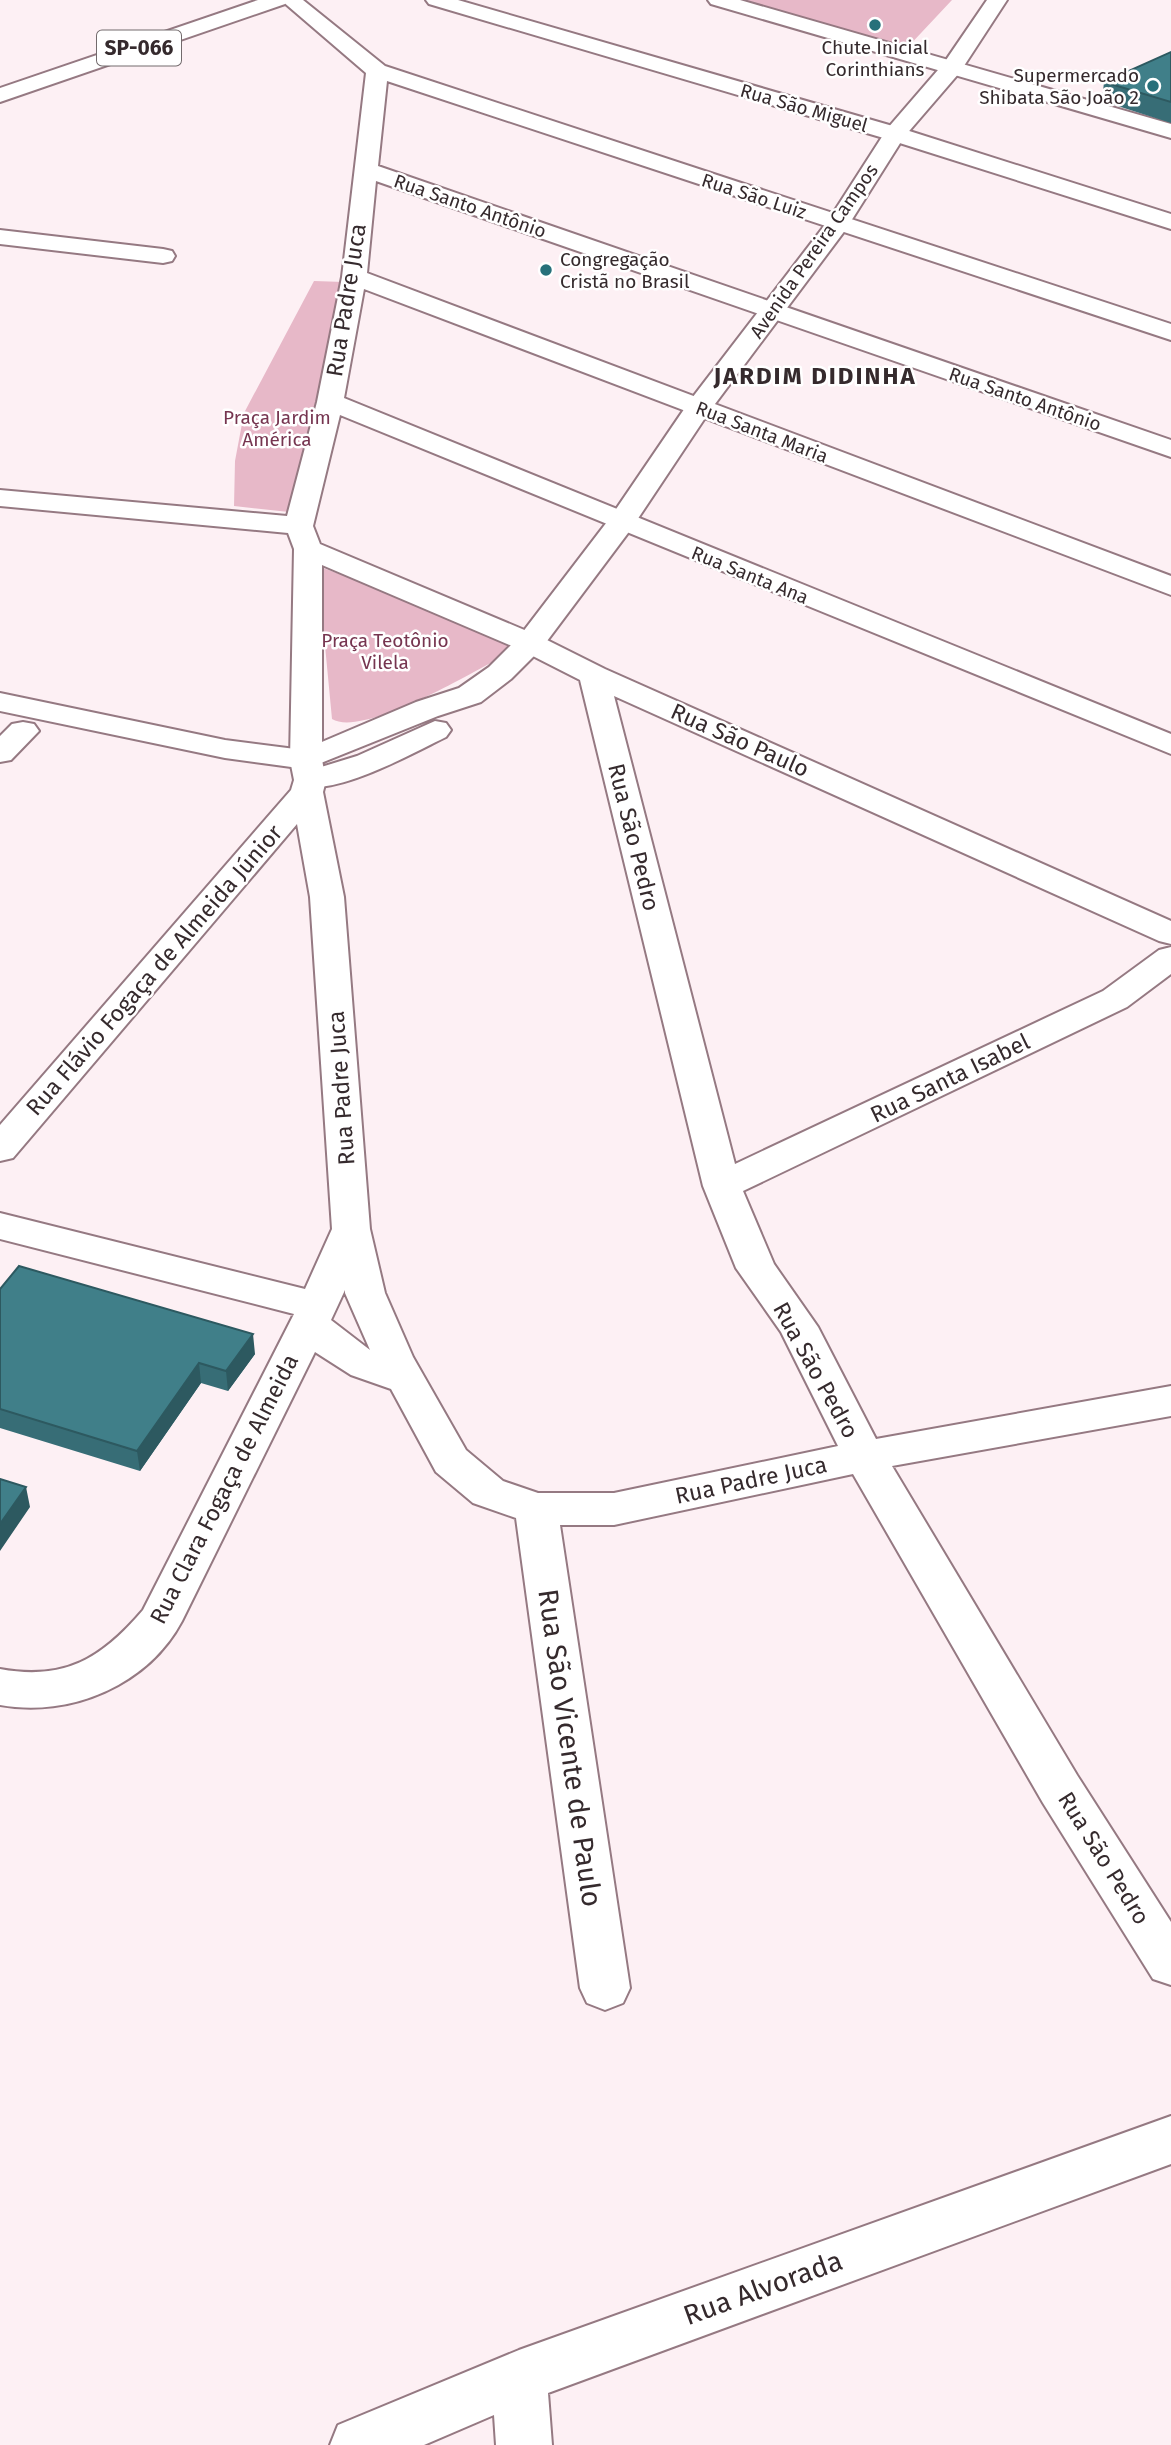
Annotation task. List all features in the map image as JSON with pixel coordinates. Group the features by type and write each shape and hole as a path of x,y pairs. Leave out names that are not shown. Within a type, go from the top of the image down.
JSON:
{"street":[{"name":"SP-066","path":"0,95 278,0"},
{"path":"290,0 377,71"},
{"name":"Rua São Miguel","path":"436,0 895,135 1171,222"},
{"path":"718,0 1171,131"},
{"name":"Avenida Pereira Campos","path":"308,778 369,763 412,744 451,720 470,695 500,673 530,642 621,523 698,408 838,223 895,135 952,67 997,0"},
{"name":"Rua Padre Juca","path":"377,71 354,277 304,537 308,778 327,897 351,1229 365,1293 393,1357 451,1461 488,1492 536,1509 614,1509 864,1456 1171,1401"},
{"name":"Rua São Luiz","path":"377,71 1171,332"},
{"name":"Rua Santo Antônio","path":"364,169 1171,449"},
{"path":"0,237 163,256"},
{"name":"Rua Santa Maria","path":"354,277 1171,586"},
{"name":"Rua Santa Ana","path":"330,402 621,523 1171,745"},
{"name":"Rua São Paulo","path":"0,498 304,537 530,642 594,675 1171,934"},
{"name":"Rua São Pedro","path":"594,675 722,1186 756,1268 798,1326 864,1456 1060,1789 1171,1964"},
{"path":"0,702 225,749 308,778"},
{"path":"0,753 12,728 176,763 273,779 308,778"},
{"name":"Rua Flávio Fogaça de Almeida Júnior","path":"0,1149 308,778"},
{"name":"Rua Santa Isabel","path":"722,1186 1115,999 1171,957"},
{"path":"0,1226 313,1314 333,1349 364,1366 408,1380"},
{"name":"Rua Clara Fogaça de Almeida","path":"0,1687 59,1690 101,1675 139,1648 160,1621 313,1314 351,1229"},
{"name":"Rua São Vicente de Paulo","path":"536,1509 605,1988"},
{"name":"Rua Alvorada","path":"358,2445 519,2377 1171,2140"},
{"path":"519,2377 524,2445"}],"green space":[{"name":"Chute Inicial Corinthians","path":"735,0 952,0 906,49"},
{"name":"Praça Jardim América","path":"314,281 344,282 323,396 289,512 234,506 235,461 244,413"},
{"name":"Praça Teotônio Vilela","path":"323,568 501,633 510,647 505,655 469,675 392,712 347,722 332,719 318,572"}],"building":[{"path":"1171,52 1171,102 1104,82"},
{"path":"19,1266 253,1334 226,1371 199,1363 137,1451 0,1409 0,1289"},
{"path":"0,1479 26,1487 0,1524"}],"place":[{"name":"Chute Inicial Corinthians","path":"875,25"},
{"name":"Supermercado Shibata São João 2","path":"1153,86"},
{"name":"Congregação Cristã no Brasil","path":"546,270"}],"district":[{"name":"JARDIM DIDINHA","path":"815,376"}]}
